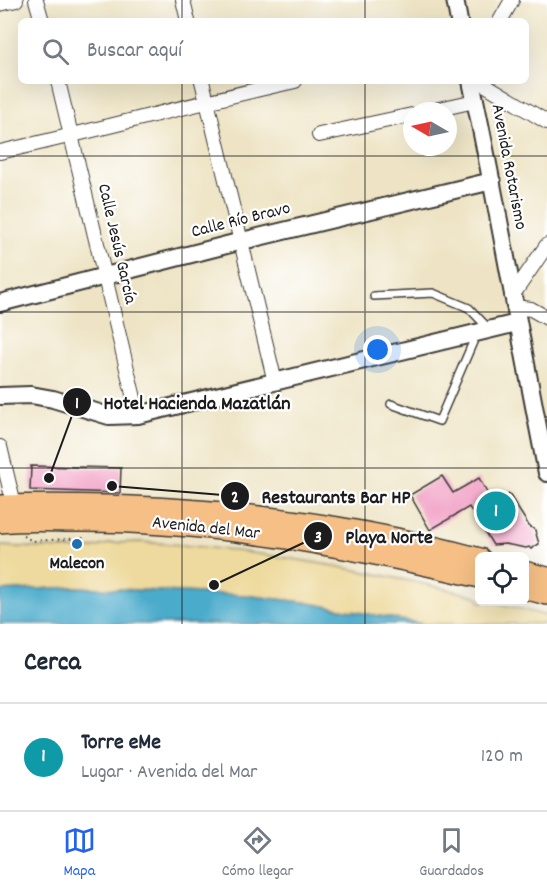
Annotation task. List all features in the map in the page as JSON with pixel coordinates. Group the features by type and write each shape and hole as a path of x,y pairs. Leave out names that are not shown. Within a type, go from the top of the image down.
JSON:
{"main road":[{"name":"Avenida del Mar","path":"6,513 210,511 325,526 475,558"},
{"name":"Avenida del Mar","path":"6,513 237,531 317,541 475,576"},
{"path":"529,573 547,578"},
{"path":"529,589 547,594"}],"street":[{"path":"0,4 16,0"},
{"path":"36,0 41,18"},
{"path":"183,0 187,18"},
{"path":"455,0 458,18"},
{"path":"502,18 512,0"},
{"name":"Calle Jesús García","path":"59,84 138,416"},
{"path":"203,84 275,382"},
{"path":"0,152 72,136 207,100 281,84"},
{"name":"Avenida Rotarismo","path":"472,84 547,473"},
{"path":"484,84 547,122"},
{"path":"457,105 475,101"},
{"path":"319,135 403,117"},
{"name":"Calle Río Bravo","path":"0,303 242,241 492,181"},
{"path":"0,396 31,395 53,399 109,416 138,416 483,331 514,309 547,245"},
{"path":"514,309 531,309 547,318"},
{"path":"0,447 6,513"}],"lane":[{"path":"374,296 433,293 469,308 483,331 439,421 391,404"}],"sand":[{"path":"140,542 182,545 307,561 472,595 475,596 475,606 509,606 547,616 547,624 423,624 303,602 243,595 75,587 0,591 0,546 87,550 111,543"}],"water":[{"path":"75,587 243,595 303,602 423,624 0,624 0,591"}],"building":[{"path":"31,466 121,468 120,493 30,490"},
{"path":"442,476 453,493 479,478 493,504 509,494 529,526 535,530 539,544 531,549 505,544 493,545 469,507 430,530 410,495"}],"place":[{"name":"Hotel Hacienda Mazatlán","path":"49,478"},
{"name":"Restaurants Bar HP","path":"112,486"},
{"name":"Torre eMe","path":"496,511"},
{"name":"Malecon","path":"77,544"},
{"name":"Playa Norte","path":"214,585"}]}
